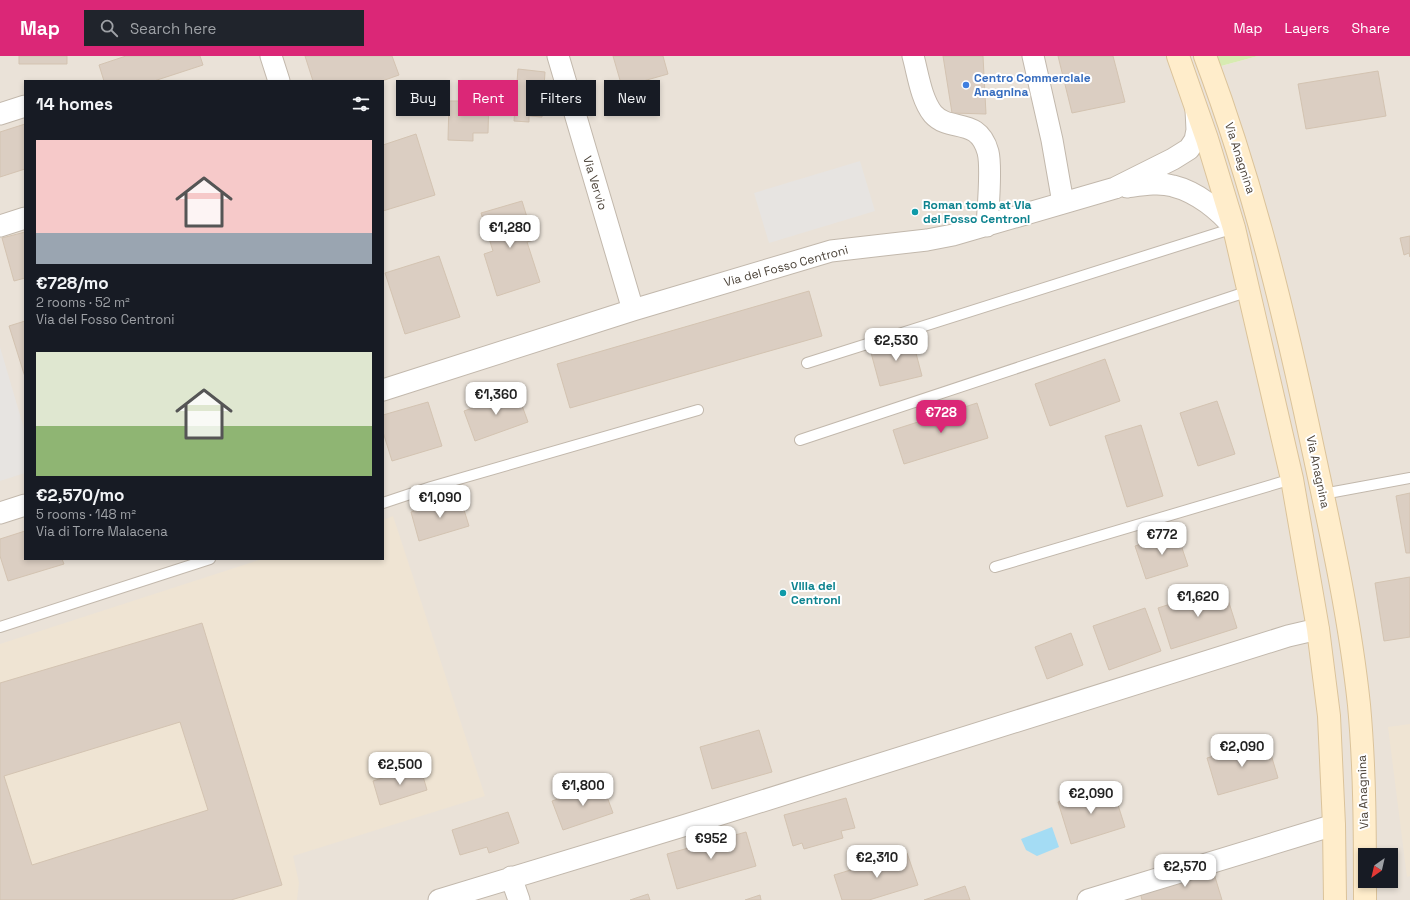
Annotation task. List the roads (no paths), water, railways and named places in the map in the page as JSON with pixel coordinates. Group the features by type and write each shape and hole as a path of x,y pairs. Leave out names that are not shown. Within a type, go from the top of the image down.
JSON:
{"main road":[{"path":"1178,56 1195,104 1234,228 1292,479 1318,629 1329,716 1334,825 1335,900"},
{"name":"Via Anagnina","path":"1205,56 1252,197 1289,337 1323,494 1351,644 1357,690 1363,780 1365,900"}],"street":[{"path":"270,56 279,80"},
{"name":"Via Vervio","path":"558,56 633,310"},
{"path":"913,56 926,101 932,113 946,122 971,129 982,139 986,148 989,160 987,226"},
{"path":"1033,56 1052,140 1063,203"},
{"name":"Via del Fosso Centroni","path":"384,390 633,310 831,251 927,240 987,226 1114,188 1173,160 1189,149 1196,137 1197,122 1195,104"},
{"path":"0,114 24,106"},
{"path":"1114,188 1148,184 1173,186 1195,195 1206,202 1221,214 1234,228"},
{"path":"0,226 24,218"},
{"path":"0,513 24,505"},
{"path":"439,900 686,825 1265,643 1318,629"},
{"path":"1088,900 1334,825"},
{"path":"511,877 519,900"}],"lane":[{"path":"807,363 1234,228"},
{"path":"800,440 1249,291"},
{"path":"384,503 431,487 698,410"},
{"path":"1323,494 1410,478"},
{"path":"995,567 1292,479"},
{"path":"0,627 207,560"}],"water":[{"path":"1052,827 1059,847 1037,856 1026,850 1021,839"}],"place":[{"name":"Centro Commerciale Anagnina","path":"966,85"},
{"name":"Roman tomb at Via del Fosso Centroni","path":"915,212"},
{"name":"Villa dei Centroni","path":"783,593"}]}
